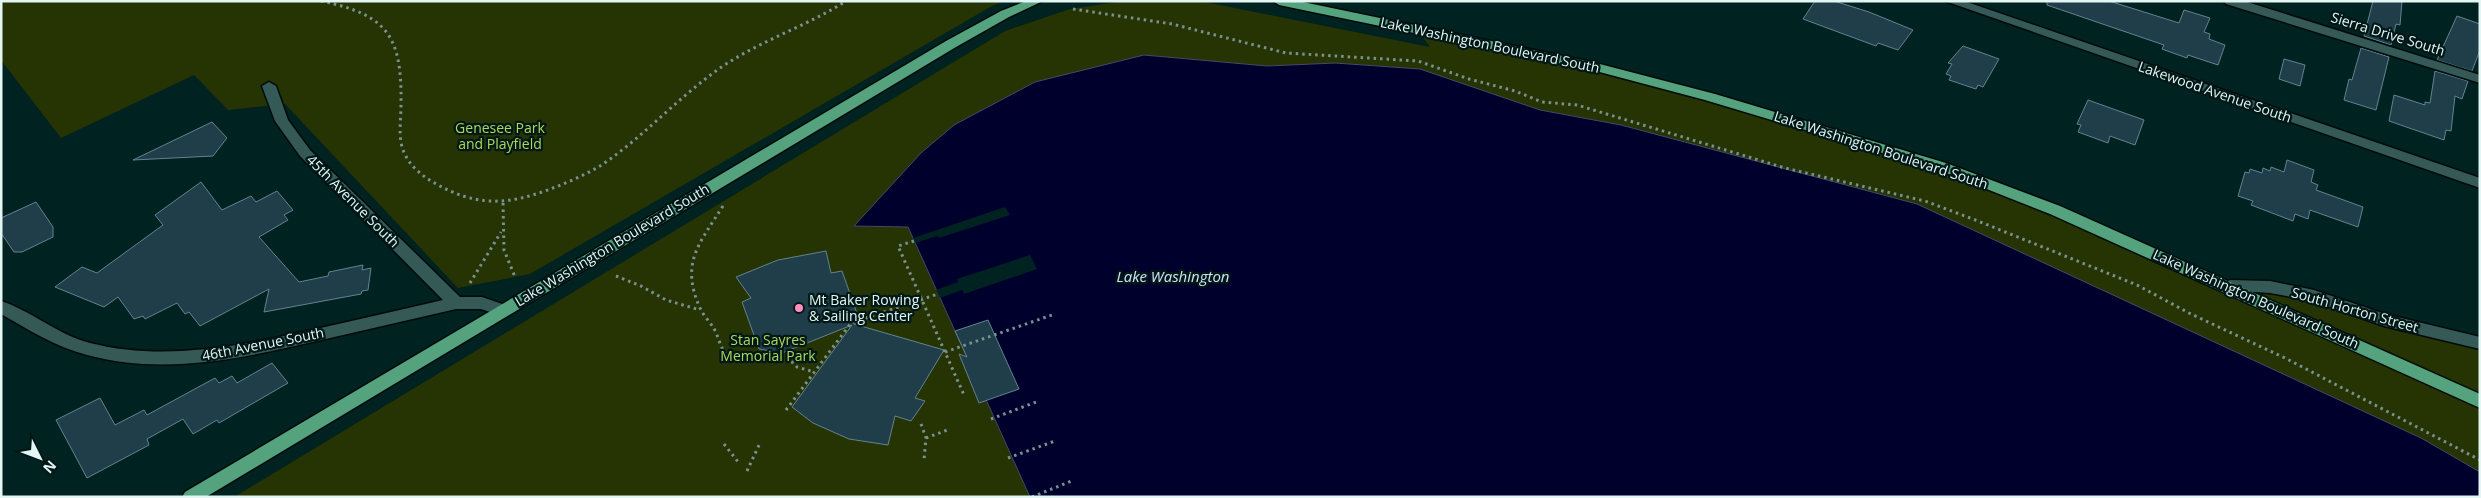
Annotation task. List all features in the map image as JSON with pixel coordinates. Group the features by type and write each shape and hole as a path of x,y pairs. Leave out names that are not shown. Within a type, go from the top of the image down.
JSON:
{"main road":[{"name":"Lake Washington Boulevard South","path":"191,497 971,32 1005,14 1037,1"},
{"name":"Lake Washington Boulevard South","path":"1279,1 1592,66 1840,134 1940,166 2055,210 2230,286 2480,400"}],"street":[{"name":"Lakewood Avenue South","path":"1950,1 2480,183"},
{"name":"Sierra Drive South","path":"2230,1 2480,79"},
{"name":"45th Avenue South","path":"270,86 282,121 305,153 456,303"},
{"name":"South Horton Street","path":"2230,286 2270,287 2314,296 2384,320 2480,342"},
{"name":"46th Avenue South","path":"1,307 37,327 86,349 135,358 181,360 246,351 456,303 482,303 502,310"}],"path":[{"path":"321,1 357,9 367,14 378,21 392,37 400,64 401,144 406,157 414,168 445,188 471,199 503,203 519,200 561,185 599,166 701,80 732,59 817,18 846,1"},
{"path":"1074,9 1165,22 1286,53 1418,61 1440,67 1469,79 1515,91 1542,102 1577,106 1778,166 1925,201 2138,285 2189,313 2287,359 2480,460"},
{"path":"503,203 501,232 507,265 514,277"},
{"path":"723,206 700,243 690,268 690,278 700,310 714,328 724,351 730,358 747,361 787,357 797,367 814,372"},
{"path":"470,283 501,232"},
{"path":"914,240 898,246 964,395"},
{"path":"616,276 635,283 666,300 700,310"},
{"path":"786,410 851,323 938,294"},
{"path":"945,352 1052,315"},
{"path":"991,419 1036,402"},
{"path":"921,424 926,438 924,460"},
{"path":"926,438 950,429"},
{"path":"1008,458 1055,441"},
{"path":"747,471 760,443"},
{"path":"724,444 739,463"},
{"path":"1032,497 1074,480"}],"green space":[{"name":"Genesee Park and Playfield","path":"1,1 1005,1 992,6 530,274 458,288 285,104 228,110 194,75 61,138 1,60"},
{"name":"Stan Sayres Memorial Park","path":"1124,1 1200,1 1430,47 1417,29 1710,97 1941,166 2229,286 2270,287 2480,343 2480,472 2421,438 1917,204 1621,125 1540,110 1335,63 1035,82 954,125 921,153 854,226 908,227 1030,497 234,497 1005,31 1070,9"}],"water":[{"name":"Lake Washington","path":"1144,55 1267,66 1335,63 1420,69 1540,110 1621,125 1917,204 2421,438 2480,472 2480,497 1030,497 908,227 854,226 921,153 954,125 1035,82"}],"pier":[{"path":"1005,207 1010,215 939,238 937,236 915,243 913,238"},
{"path":"1030,255 1037,269 964,294 962,290 940,298 936,290 958,282 957,279"}],"building":[{"path":"1815,1 1834,1 1869,12 1913,30 1898,50 1878,43 1876,46 1803,19"},
{"path":"2047,1 2109,1 2179,23 2184,10 2210,18 2204,32 2210,34 2209,39 2225,45 2218,65 2188,55 2187,58 2162,49 2164,45 2047,5"},
{"path":"2373,1 2402,1 2400,25 2396,24 2391,45 2364,36"},
{"path":"2457,16 2480,24 2480,50 2472,71 2437,60"},
{"path":"1963,46 1999,59 1983,87 1978,85 1976,89 1949,80 1951,76 1946,74 1952,64 1948,63"},
{"path":"2361,48 2389,57 2376,110 2344,100 2349,79 2352,80"},
{"path":"2284,59 2305,65 2300,86 2279,79"},
{"path":"2435,71 2468,81 2462,99 2455,96 2451,131 2446,130 2444,140 2389,121 2394,95 2425,105 2425,102 2430,103"},
{"path":"2088,100 2144,120 2135,145 2110,136 2108,143 2078,132 2081,125 2077,124"},
{"path":"212,122 227,138 213,156 133,160"},
{"path":"2287,160 2314,170 2311,182 2318,185 2316,190 2363,207 2358,227 2310,210 2308,219 2295,214 2293,221 2251,205 2253,201 2238,196 2245,172 2249,173 2250,169 2262,173 2263,168 2270,171 2271,167 2284,172"},
{"path":"201,182 222,210 251,196 256,202 277,191 293,210 284,215 288,220 259,237 299,282 328,276 329,272 363,265 362,270 371,268 368,290 362,291 361,294 264,312 269,289 200,326 189,312 185,314 177,303 145,319 143,316 134,319 118,297 104,307 55,287 82,267 97,273 163,225 155,215"},
{"path":"36,202 53,227 53,237 22,252 14,252 1,233 1,218"},
{"path":"826,251 831,273 842,271 860,322 854,324 944,350 915,398 925,401 911,421 895,416 888,445 849,439 813,423 792,407 852,325 782,353 759,349 742,302 751,298 736,277 778,260"},
{"path":"988,320 1019,389 979,403 959,354 967,357 955,331"},
{"path":"272,363 288,383 219,423 217,420 193,434 183,419 147,439 149,445 87,478 56,420 100,398 115,425 144,410 147,415 215,378 219,383 232,376 237,383"}],"place":[{"name":"Mt Baker Rowing & Sailing Center","path":"799,308"}]}
